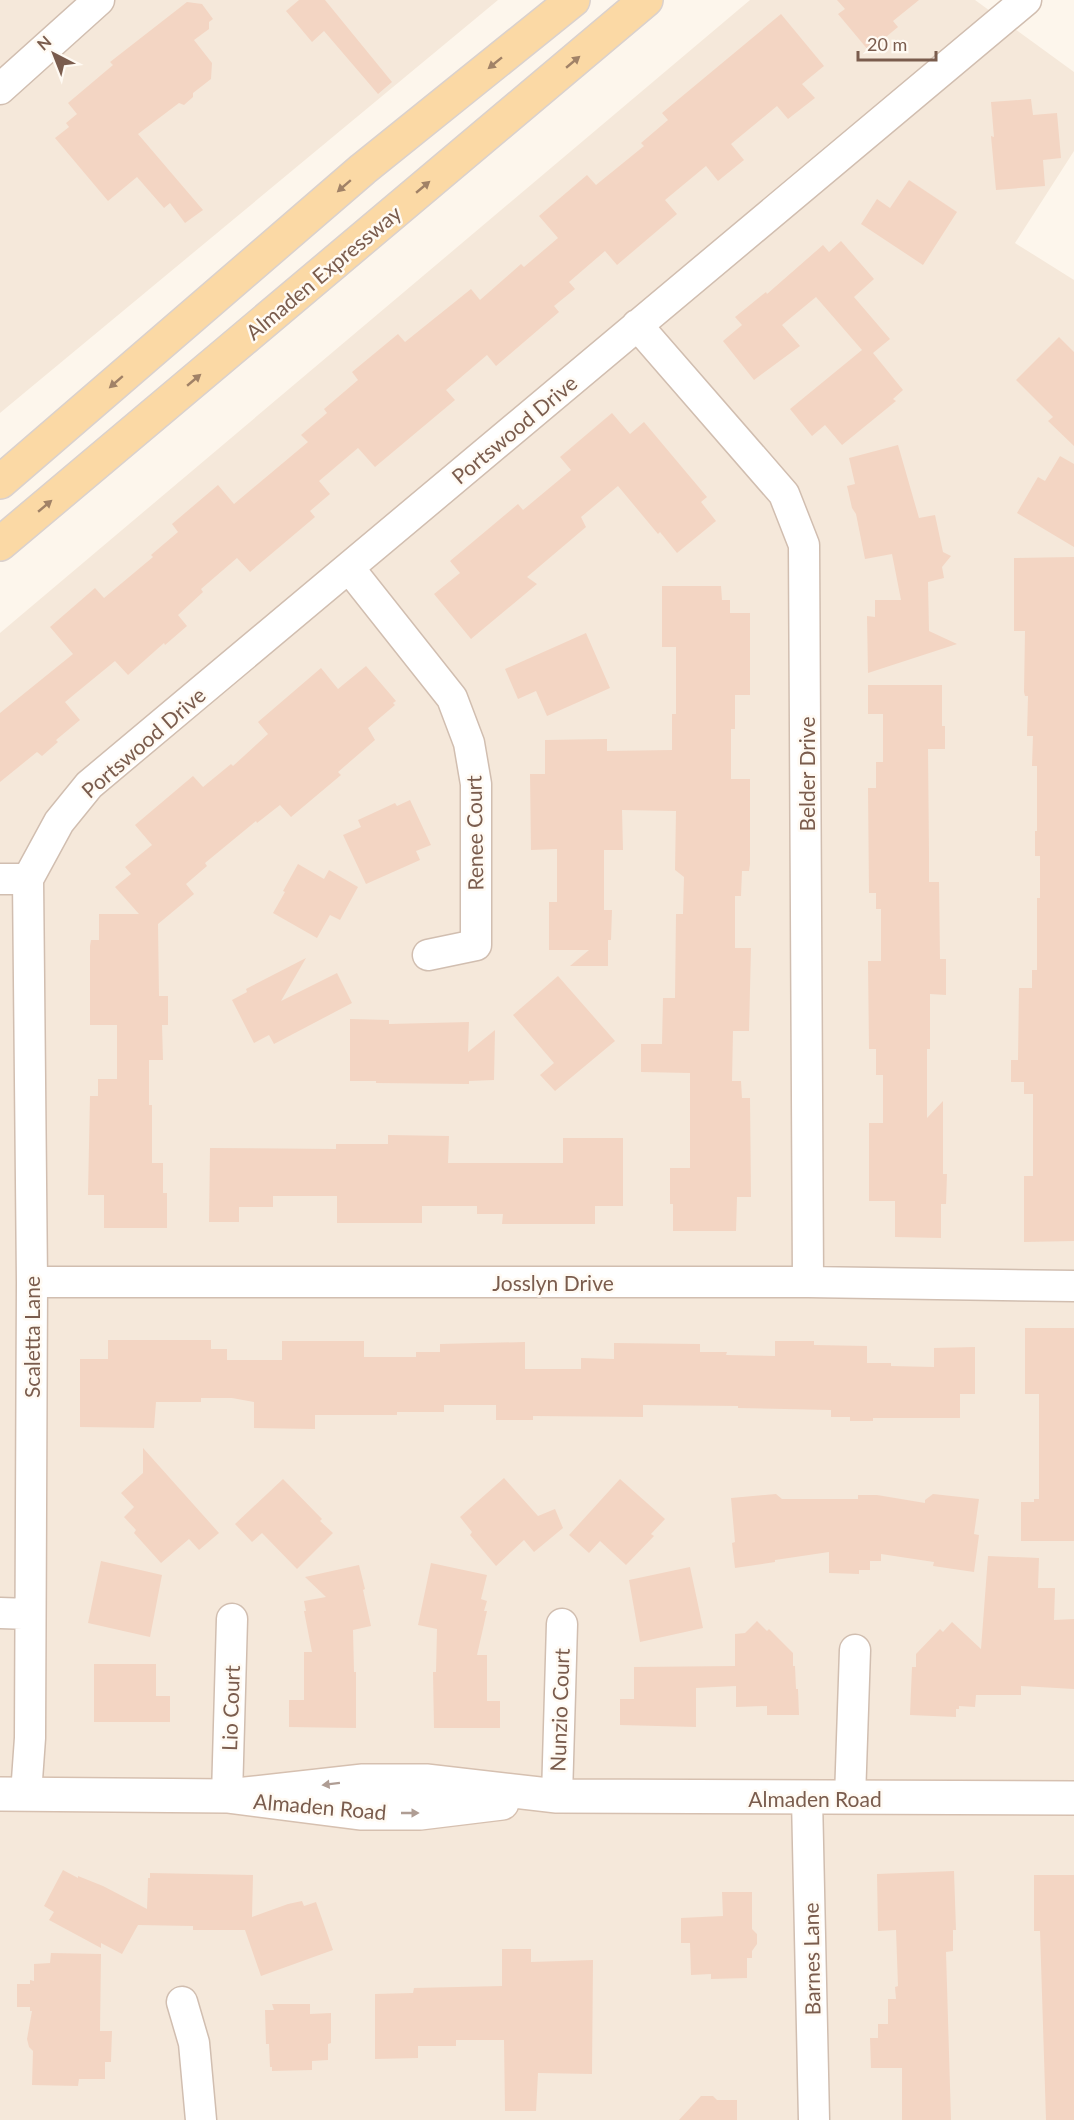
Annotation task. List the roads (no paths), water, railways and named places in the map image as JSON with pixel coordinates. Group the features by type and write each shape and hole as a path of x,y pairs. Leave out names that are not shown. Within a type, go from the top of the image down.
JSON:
{"main road":[{"path":"0,482 363,169 573,0"},
{"name":"Almaden Expressway","path":"0,544 646,0"}],"street":[{"path":"0,89 99,0"},
{"name":"Portswood Drive","path":"14,879 89,785 1026,0"},
{"name":"Belder Drive","path":"637,325 784,494 804,545 808,1282"},
{"name":"Renee Court","path":"349,568 452,698 469,743 476,784 476,945 428,955"},
{"name":"Scaletta Lane","path":"13,1794 30,1738 32,1282 14,879"},
{"name":"Josslyn Drive","path":"32,1282 808,1282 1074,1286"},
{"path":"0,1613 30,1614"},
{"name":"Lio Court","path":"227,1796 232,1619"},
{"name":"Nunzio Court","path":"557,1796 562,1624"},
{"path":"850,1798 855,1650"},
{"name":"Almaden Road","path":"13,1794 227,1796 363,1781 426,1781 557,1796 1074,1798"},
{"name":"Barnes Lane","path":"807,1798 814,2120"},
{"path":"182,2002 194,2043 201,2120"}]}
